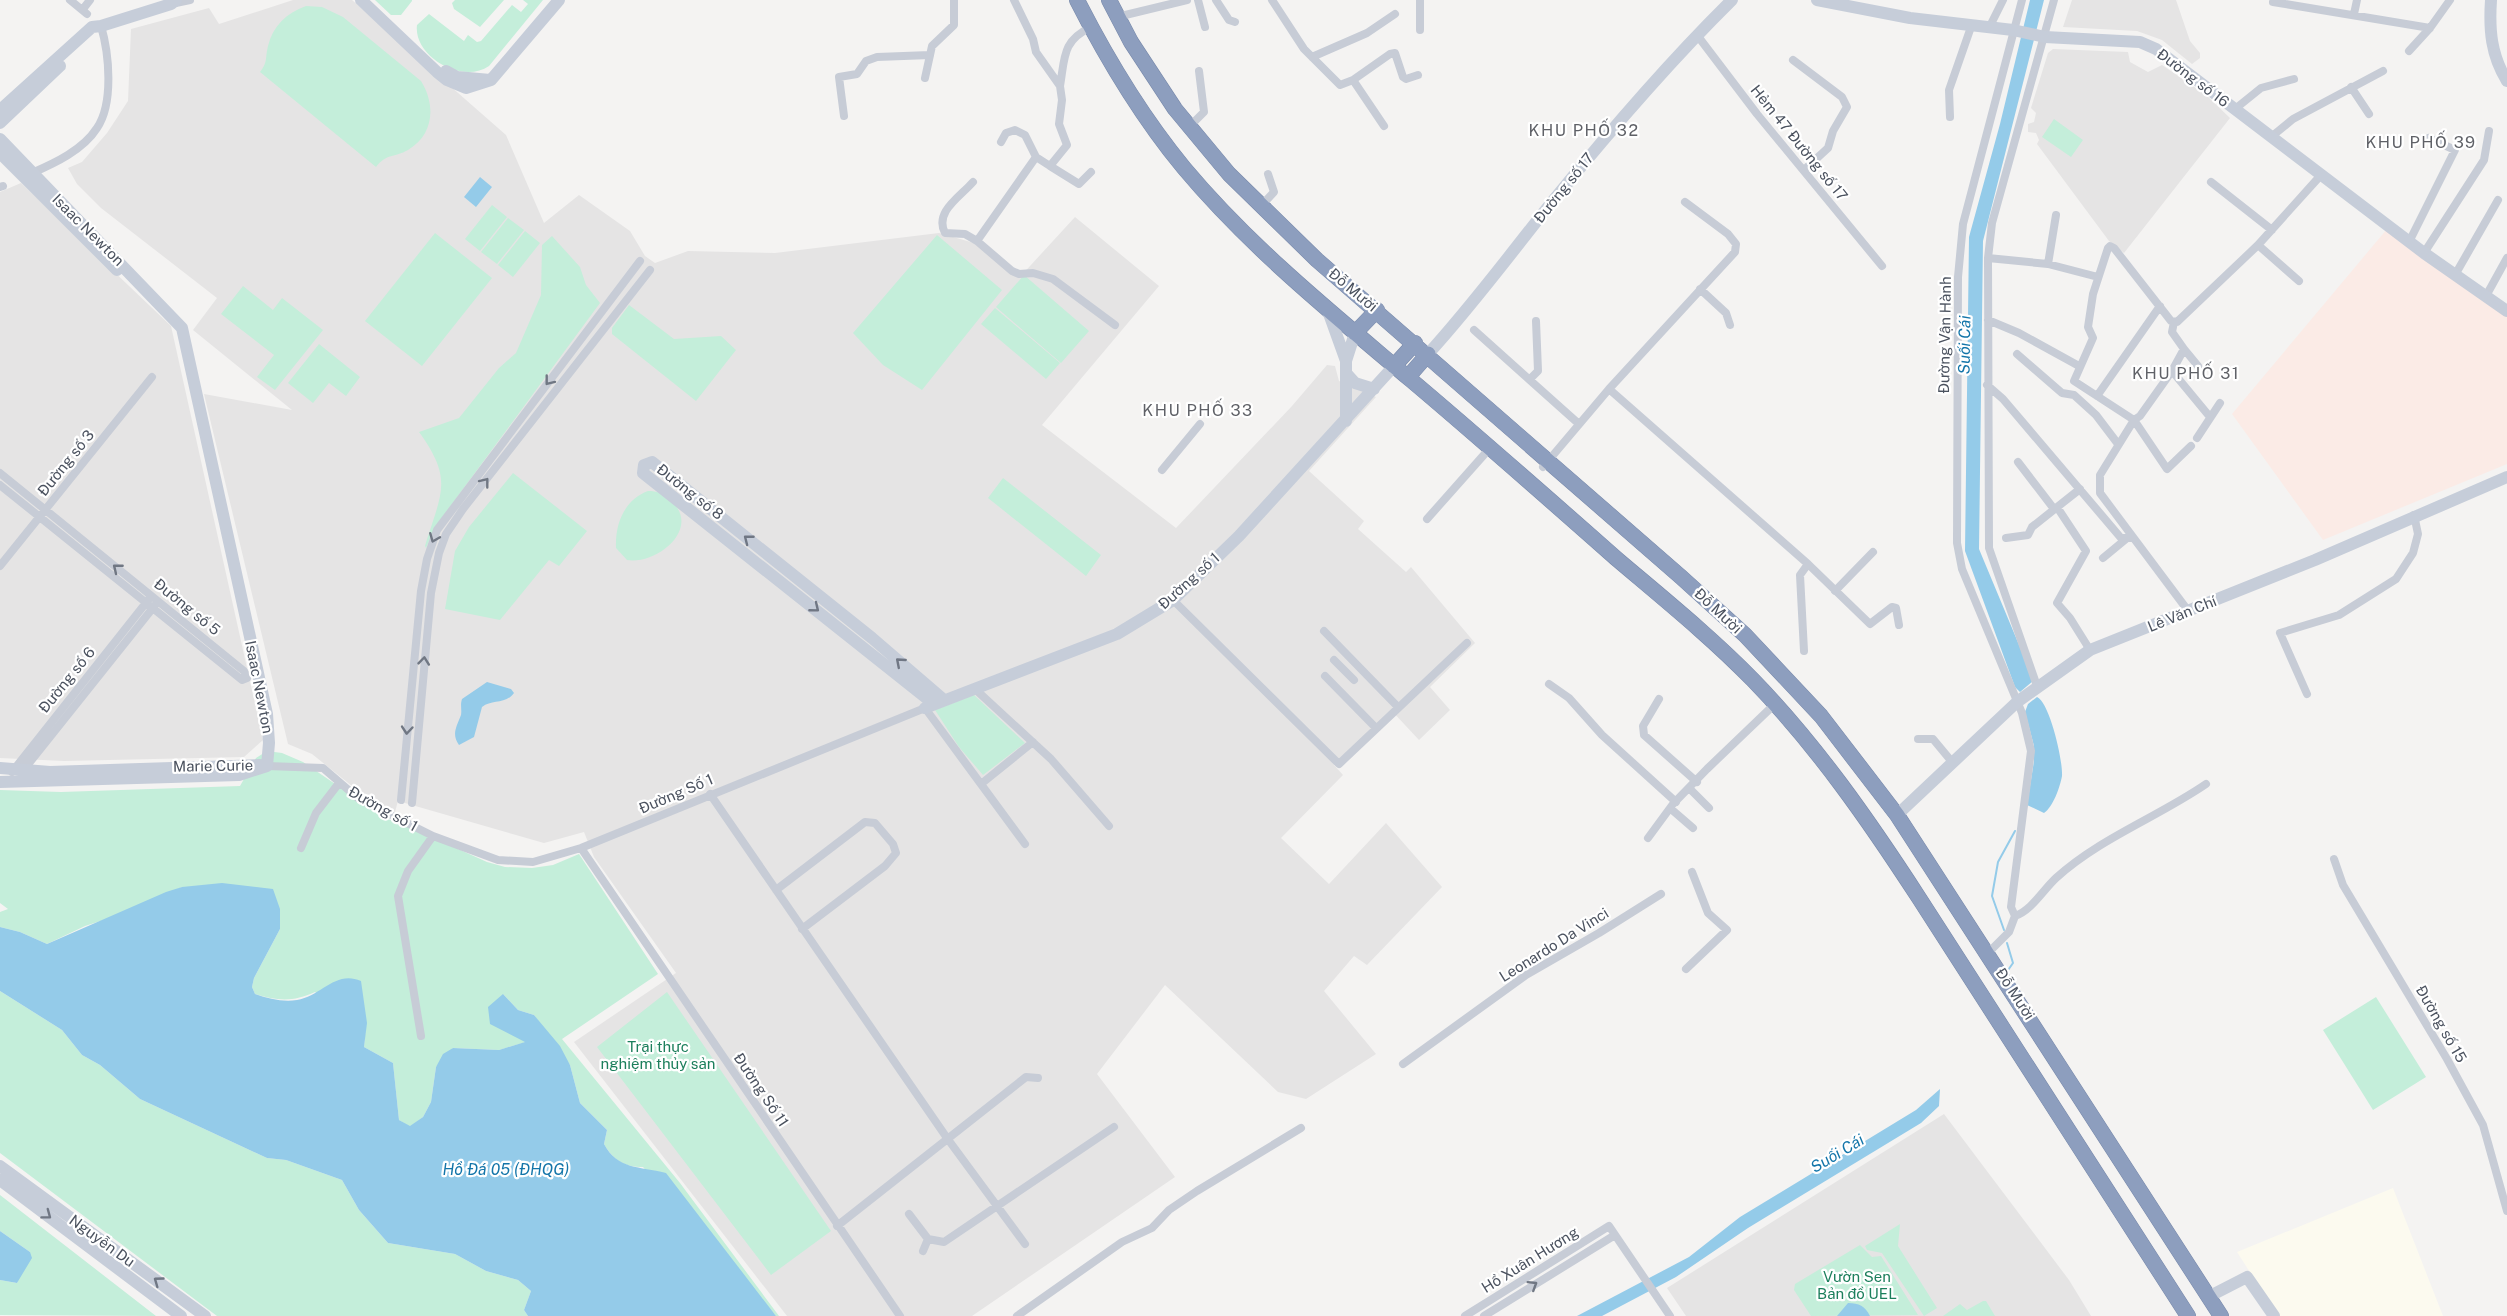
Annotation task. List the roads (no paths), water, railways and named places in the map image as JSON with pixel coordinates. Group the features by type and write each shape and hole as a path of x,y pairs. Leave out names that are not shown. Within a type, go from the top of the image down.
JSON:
{"highway":[{"name":"Đỗ Mười","path":"1077,0 1090,27 1134,99 1185,169 1253,242 1328,311 1418,366 1545,464 1744,635 1821,716 1897,815 2213,1316"},
{"name":"Đỗ Mười","path":"1088,0 1140,92 1197,169 1248,225 1358,330"},
{"name":"Đỗ Mười","path":"1101,0 1213,158 1317,260 1374,312 1402,358 1418,366 1673,596 1777,702 1853,786 1882,827 2197,1316"},
{"name":"Đỗ Mười","path":"1109,0 1114,18 1163,105 1212,167 1300,252 1374,312"},
{"path":"1358,330 1374,312"},
{"name":"Đỗ Mười","path":"1418,366 1490,448 1695,627 1777,702 1876,833 2188,1316"},
{"name":"Đỗ Mười","path":"1545,464 1749,650 1834,744 1985,956 2221,1316"}],"street":[{"path":"70,0 85,12 90,0"},
{"path":"0,110 87,30 173,2 190,0"},
{"path":"361,0 447,80 466,88 491,80 559,0"},
{"path":"371,0 449,74 491,80"},
{"path":"925,78 935,41 954,25 954,0"},
{"path":"1014,0 1033,39 1036,52 1060,86"},
{"path":"1114,18 1187,0"},
{"path":"1198,0 1205,27"},
{"path":"1216,0 1229,20 1235,22"},
{"path":"1272,0 1286,25 1312,57 1340,85 1353,80 1390,54 1395,53 1403,77 1406,79 1418,75"},
{"path":"1420,0 1420,30"},
{"name":"Đường số 17","path":"1418,366 1461,318 1596,148 1697,35 1732,0"},
{"name":"Đường số 16","path":"1817,0 1842,7 1971,27 2017,31 2042,36 2140,42 2156,49 2424,254 2507,312"},
{"path":"1989,28 2003,0"},
{"name":"Đường Vận Hành","path":"2015,916 2012,907 2031,751 2028,732 2017,702 1962,569 1957,543 1958,277 1963,225 2017,31 2022,0"},
{"path":"2037,687 1989,548 1988,258 1992,223 2042,36 2054,0"},
{"path":"2354,14 2357,0"},
{"path":"2409,51 2430,28 2450,0"},
{"path":"2491,0 2491,40 2498,66 2507,81"},
{"path":"2273,2 2430,28"},
{"path":"1312,57 1367,33 1395,14"},
{"path":"0,123 101,26"},
{"path":"27,175 53,164 81,146 98,127 107,91 108,69 101,26"},
{"path":"1050,166 1067,145 1059,124 1062,100 1060,86 1067,46 1076,34 1090,27"},
{"path":"1950,117 1949,90 1971,27"},
{"name":"Hẻm 47 Đường số 17","path":"1697,35 1882,266"},
{"path":"844,116 839,77 857,74 866,61 877,57 930,55"},
{"path":"1793,60 1842,97 1847,107 1833,131 1828,148 1803,170"},
{"path":"1189,127 1204,112 1199,71"},
{"path":"2271,137 2293,119 2383,71"},
{"path":"1353,80 1384,126"},
{"path":"2235,109 2261,88 2294,80"},
{"path":"2351,87 2368,114"},
{"path":"1001,142 1006,133 1015,130 1025,135 1036,157 1078,184 1091,172"},
{"path":"2424,254 2484,160 2489,131"},
{"path":"2409,242 2455,150 2429,138"},
{"name":"Isaac Newton","path":"0,140 27,175 176,331 259,715 267,766"},
{"name":"Isaac Newton","path":"0,153 27,175"},
{"path":"976,241 1036,157"},
{"path":"1261,206 1274,192 1268,174"},
{"path":"2198,366 2172,333 2174,322 2187,314 2258,245 2321,175"},
{"path":"973,182 942,216 940,224 945,233 965,234 1011,271 1019,274 1033,273 1053,279 1115,325"},
{"path":"2211,182 2272,230"},
{"path":"2455,275 2498,200"},
{"path":"1545,464 1735,252 1736,244 1720,227 1685,202"},
{"path":"2048,264 2056,215"},
{"path":"2258,245 2299,281"},
{"path":"2174,322 2112,246 2098,277 2088,327 2093,338 2074,381 2134,420 2167,469 2191,446"},
{"path":"1988,258 2048,264 2098,277"},
{"path":"2486,296 2507,258"},
{"path":"401,800 421,591 433,540 454,503 640,261"},
{"path":"412,804 431,593 439,554 446,534 463,509 650,270"},
{"path":"1700,290 1726,313 1730,325"},
{"path":"2097,396 2160,306"},
{"path":"1328,311 1346,367 1355,383 1374,389"},
{"path":"1988,320 2044,345 2079,366"},
{"path":"1530,379 1538,371 1536,321"},
{"path":"1346,421 1346,367 1358,330"},
{"path":"1474,330 1580,424"},
{"path":"585,335 590,334 595,342"},
{"path":"2184,349 2172,371 2118,444 2100,475 2098,484 2100,494 2129,539 2189,612"},
{"path":"2017,354 2062,393 2074,395 2089,408 2118,444"},
{"name":"Đường số 1","path":"934,704 1124,631 1173,600 1239,536 1402,358"},
{"path":"2172,371 2210,417"},
{"name":"Đường số 3","path":"0,566 152,377"},
{"path":"1987,385 2003,399 2121,538 2129,539"},
{"path":"1609,390 1808,564 1870,624 1885,610 1896,608 1899,626"},
{"path":"2197,438 2220,404"},
{"path":"1162,470 1200,424"},
{"path":"1427,519 1490,448"},
{"name":"Đường số 8","path":"796,584 643,473 644,465 652,462 869,643 934,704"},
{"path":"2018,462 2086,551 2057,603 2090,650"},
{"name":"Đường số 5","path":"0,473 43,513 152,602 242,680 247,678 244,671 152,602"},
{"name":"Lê Văn Chí","path":"1897,815 2017,702 2090,650 2189,612 2507,477"},
{"name":"Đường số 5","path":"0,485 43,513"},
{"path":"2006,538 2028,534 2032,527 2080,489"},
{"path":"2307,694 2280,633 2339,615 2396,579 2413,554 2418,534 2414,515"},
{"path":"2103,558 2129,539"},
{"path":"1835,591 1873,552"},
{"path":"1804,651 1800,575 1808,564"},
{"path":"1173,600 1339,764 1467,643"},
{"name":"Đường số 6","path":"7,782 152,602"},
{"path":"1324,631 1398,707"},
{"path":"1334,660 1354,680"},
{"path":"1325,676 1376,728"},
{"path":"1549,684 1569,698 1693,828"},
{"path":"975,689 1033,742 1091,803 1109,826"},
{"path":"1659,699 1643,726 1644,735 1697,782"},
{"path":"1648,838 1690,789 1777,702"},
{"path":"934,704 981,784 1025,844"},
{"name":"Đường Số 1","path":"433,836 498,860 533,862 581,848 934,704"},
{"path":"1918,739 1933,739 1953,762"},
{"path":"981,784 1033,742"},
{"name":"Marie Curie","path":"0,768 50,772 239,764 267,766"},
{"name":"Marie Curie","path":"7,782 239,775 267,766"},
{"name":"Đường số 1","path":"267,766 322,768 359,799 433,836"},
{"path":"301,848 316,813 339,783"},
{"path":"1985,956 2009,932 2015,916 2023,913 2056,878 2086,856 2206,784"},
{"path":"1690,789 1709,808"},
{"path":"710,794 947,1138 1025,1244"},
{"path":"776,890 865,822 875,823 892,844 896,853 885,866 802,930"},
{"path":"421,1036 398,896 408,871 433,836"},
{"name":"Đường Số 11","path":"581,848 900,1316"},
{"name":"Đường số 15","path":"2334,859 2343,885 2447,1059 2483,1125 2507,1211"},
{"path":"1686,969 1727,930 1708,913 1692,872"},
{"name":"Leonardo Da Vinci","path":"1403,1064 1526,975 1661,894"},
{"path":"837,1226 1026,1077 1038,1078"},
{"path":"909,1214 928,1239 944,1242 1091,1140 1114,1127"},
{"path":"1017,1316 1122,1242 1152,1228 1169,1210 1197,1191 1301,1128"},
{"name":"Nguyễn Du","path":"0,1166 205,1316"},
{"name":"Nguyễn Du","path":"0,1180 181,1316"},
{"name":"Hồ Xuân Hương","path":"1465,1316 1609,1226 1615,1235 1484,1316"},
{"path":"1615,1235 1670,1316"},
{"path":"923,1251 928,1239"},
{"path":"2208,1297 2247,1277 2274,1316"}],"water":[{"path":"2030,0 2044,0 1983,241 1979,549 2032,676 2033,681 2020,692 2015,687 1965,551 1969,237 2000,124"},
{"path":"480,177 492,187 476,207 464,197"},
{"path":"487,682 511,689 514,693 503,701 482,707 474,737 459,745 455,734 461,715 462,699"},
{"path":"2037,697 2047,710 2051,721 2062,769 2058,791 2044,813 2027,805 2034,746 2025,712 2028,704"},
{"name":"Hồ Đá 05 (ĐHQG)","path":"222,883 273,889 280,909 280,929 254,978 252,987 255,994 276,1000 297,1000 306,998 336,981 352,978 361,981 367,1023 364,1047 393,1063 399,1120 410,1126 423,1117 431,1102 436,1067 443,1054 453,1048 499,1050 525,1042 490,1024 488,1007 503,994 518,1010 534,1015 560,1046 570,1065 580,1103 607,1130 604,1144 610,1152 616,1159 630,1166 666,1173 776,1316 528,1316 524,1310 531,1291 518,1280 486,1271 455,1254 388,1243 359,1210 342,1180 286,1160 267,1158 140,1099 100,1065 82,1055 62,1030 0,991 0,927 20,932 47,944 166,892 182,887"},
{"path":"1940,1089 1939,1106 1921,1123 1748,1228 1676,1277 1602,1316 1577,1316 1689,1257 1740,1217 1916,1110"},
{"path":"0,1231 30,1252 32,1258 17,1283 0,1280"},
{"path":"1848,1303 1861,1306 1870,1316 1837,1316"}],"waterway":[{"name":"Suối Cái","path":"2004,930 1992,896 1998,862 2015,831"},
{"name":"Suối Cái","path":"2006,973 2013,963 2007,943"}],"district":[{"name":"KHU PHỐ 32","path":"1584,130"},
{"name":"KHU PHỐ 39","path":"2421,142"},
{"name":"KHU PHỐ 31","path":"2186,373"},
{"name":"KHU PHỐ 33","path":"1198,410"}],"park label":[{"name":"Trại thực nghiệm thủy sản","path":"658,1056"},
{"name":"Vườn Sen Bản đồ UEL","path":"1857,1286"}]}
